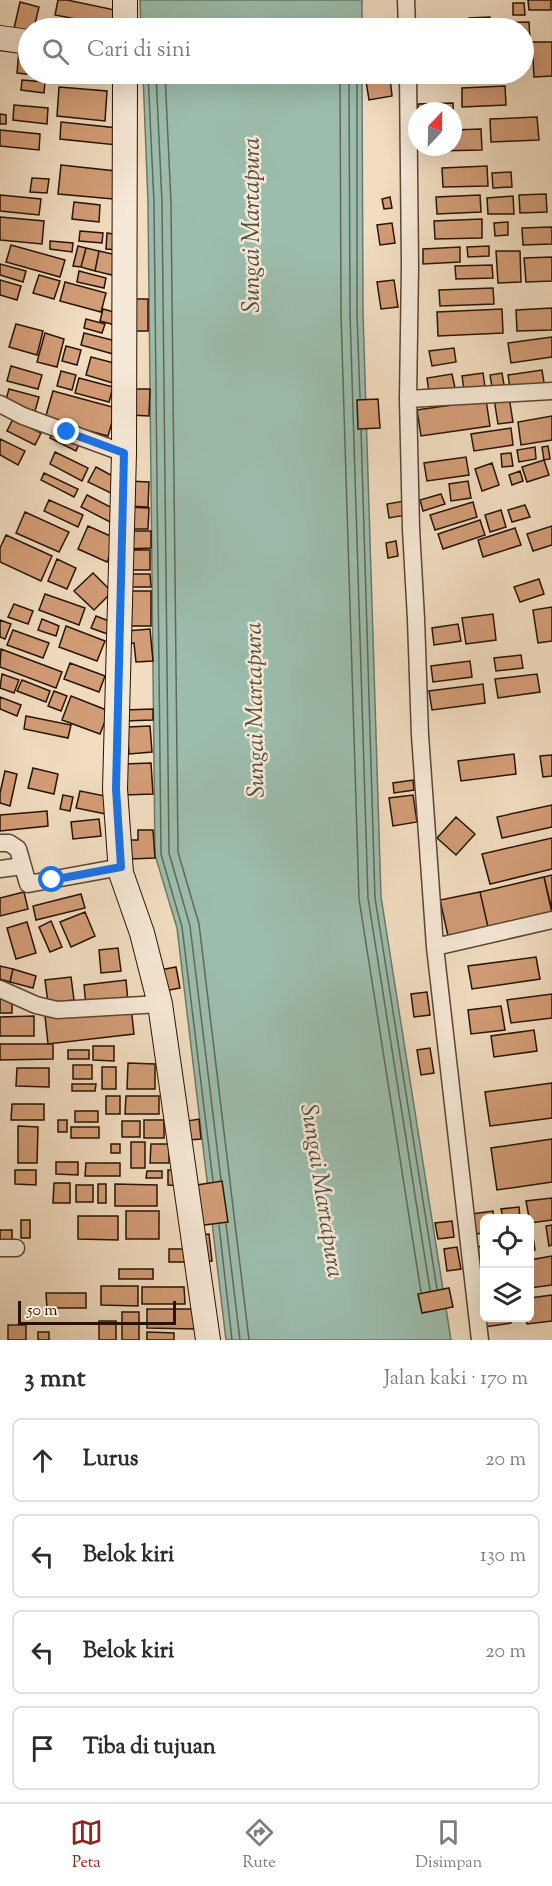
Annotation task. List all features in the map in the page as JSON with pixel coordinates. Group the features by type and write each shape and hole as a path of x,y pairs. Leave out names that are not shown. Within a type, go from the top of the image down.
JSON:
{"street":[{"path":"125,18 126,0"},
{"path":"406,0 407,18"},
{"path":"0,38 18,41"},
{"path":"125,84 124,453 116,789 121,870 142,933 160,1004 208,1340"},
{"path":"408,84 410,266 408,399 420,735 435,947 480,1340"},
{"path":"408,399 552,391"},
{"path":"0,404 24,416 124,453"},
{"path":"0,843 9,843 18,849 28,884 121,870"},
{"path":"0,869 22,866"},
{"path":"435,947 552,920"},
{"path":"0,989 36,1005 57,1010 160,1004"}],"water":[{"path":"140,0 362,0 362,18 141,18"},
{"name":"Sungai Martapura","path":"143,84 362,84 363,313 381,897 451,1340 226,1340 177,928 155,855 148,203"}],"building":[{"path":"58,0 115,10 114,18 71,18 55,15"},
{"path":"528,0 551,0 551,10 529,10"},
{"path":"20,2 39,7 36,18 18,18 18,34 13,33"},
{"path":"513,3 524,3 525,15 513,15"},
{"path":"534,42 552,42 552,76 534,77"},
{"path":"22,84 45,84 44,93 21,90"},
{"path":"366,84 391,84 392,96 369,100"},
{"path":"505,86 506,105 462,107 462,88"},
{"path":"59,87 107,91 105,121 57,116"},
{"path":"14,105 48,108 47,124 13,120"},
{"path":"0,114 6,115 6,124 0,124"},
{"path":"537,117 539,140 491,142 490,119"},
{"path":"61,122 118,128 117,145 60,139"},
{"path":"481,129 482,150 462,150 462,130"},
{"path":"0,130 40,134 39,150 0,146"},
{"path":"61,165 116,171 113,199 58,194"},
{"path":"487,166 488,186 443,187 442,168"},
{"path":"511,172 512,187 493,188 492,173"},
{"path":"32,178 49,179 47,193 30,192"},
{"path":"546,194 547,212 520,213 519,195"},
{"path":"0,195 41,199 39,215 0,211"},
{"path":"480,195 481,212 437,214 436,197"},
{"path":"513,196 514,214 488,214 487,198"},
{"path":"390,197 392,208 384,209 382,199"},
{"path":"74,202 100,205 99,222 72,219"},
{"path":"0,217 44,221 42,244 0,240"},
{"path":"482,219 482,238 435,239 434,221"},
{"path":"508,222 508,235 495,236 494,223"},
{"path":"392,223 395,243 380,245 377,225"},
{"path":"552,227 552,244 523,245 522,228"},
{"path":"80,231 103,233 102,243 79,241"},
{"path":"107,233 120,235 119,250 106,249"},
{"path":"50,241 73,243 72,252 50,249"},
{"path":"11,245 65,260 60,277 6,262"},
{"path":"78,246 86,248 81,267 73,266"},
{"path":"489,246 489,256 468,257 467,247"},
{"path":"460,247 460,262 423,264 423,249"},
{"path":"86,248 99,251 95,271 81,267"},
{"path":"99,251 121,256 116,276 95,271"},
{"path":"496,251 520,251 521,282 498,283"},
{"path":"552,257 552,281 526,282 524,258"},
{"path":"0,264 26,271 23,282 0,275"},
{"path":"492,265 493,278 456,279 455,266"},
{"path":"79,271 106,278 104,288 77,282"},
{"path":"39,275 60,281 54,299 33,293"},
{"path":"0,280 21,286 17,300 0,295"},
{"path":"394,280 398,307 381,309 377,282"},
{"path":"65,282 106,293 101,312 60,301"},
{"path":"493,288 494,304 440,306 439,290"},
{"path":"135,299 148,299 148,331 135,331"},
{"path":"552,308 552,330 517,331 516,310"},
{"path":"103,309 118,313 115,325 100,321"},
{"path":"502,309 503,333 438,336 437,312"},
{"path":"86,319 105,324 102,333 84,328"},
{"path":"16,324 43,331 37,355 9,347"},
{"path":"45,333 64,339 57,367 37,362"},
{"path":"84,333 116,341 113,354 81,345"},
{"path":"552,337 552,357 511,363 508,343"},
{"path":"66,346 81,350 77,365 62,361"},
{"path":"454,348 456,362 432,366 429,351"},
{"path":"91,357 118,364 113,383 86,375"},
{"path":"11,366 42,375 38,389 7,381"},
{"path":"542,370 544,383 510,388 508,375"},
{"path":"61,371 76,375 72,390 57,386"},
{"path":"483,373 485,387 464,390 462,376"},
{"path":"502,373 504,385 492,387 490,375"},
{"path":"452,374 455,388 429,392 427,378"},
{"path":"79,378 113,387 109,402 75,393"},
{"path":"9,389 39,397 35,411 5,403"},
{"path":"131,389 150,389 149,416 130,415"},
{"path":"53,391 116,408 108,436 45,419"},
{"path":"509,397 513,422 498,424 494,399"},
{"path":"378,399 380,428 358,429 357,400"},
{"path":"486,400 490,426 421,436 417,410"},
{"path":"552,416 552,440 521,445 518,422"},
{"path":"13,419 41,433 35,445 7,431"},
{"path":"511,428 513,445 474,451 471,434"},
{"path":"54,430 80,442 76,451 50,438"},
{"path":"0,439 25,451 18,465 0,455"},
{"path":"548,446 550,459 544,460 542,447"},
{"path":"535,447 536,459 519,462 517,450"},
{"path":"55,452 88,468 82,481 50,464"},
{"path":"511,453 513,466 502,467 501,454"},
{"path":"466,457 469,475 427,481 424,463"},
{"path":"544,460 549,475 527,482 522,467"},
{"path":"492,463 499,485 482,491 475,469"},
{"path":"96,467 122,481 115,495 88,482"},
{"path":"520,471 523,481 512,485 509,475"},
{"path":"44,473 78,489 74,497 41,480"},
{"path":"127,481 149,482 148,507 126,506"},
{"path":"468,481 471,498 451,501 449,484"},
{"path":"441,494 445,504 423,511 420,500"},
{"path":"87,495 118,511 112,523 81,507"},
{"path":"49,500 83,515 78,527 44,511"},
{"path":"404,501 406,515 389,518 387,504"},
{"path":"473,502 477,517 435,530 430,515"},
{"path":"525,505 530,517 512,522 508,510"},
{"path":"126,507 149,508 148,529 126,529"},
{"path":"501,510 506,527 490,532 485,515"},
{"path":"25,512 69,532 59,552 16,533"},
{"path":"480,520 485,535 443,549 438,534"},
{"path":"88,526 117,539 107,562 78,549"},
{"path":"552,526 552,545 533,551 527,534"},
{"path":"515,528 521,545 483,557 478,540"},
{"path":"125,531 151,531 151,548 125,549"},
{"path":"6,535 52,556 41,581 0,562 0,548"},
{"path":"396,541 398,556 388,558 386,543"},
{"path":"128,550 150,550 150,570 128,570"},
{"path":"57,559 76,568 67,589 48,581"},
{"path":"93,573 112,592 94,610 74,591"},
{"path":"129,574 150,574 151,587 129,587"},
{"path":"539,579 544,594 520,602 514,587"},
{"path":"123,591 151,591 151,626 124,626"},
{"path":"45,594 85,608 79,625 39,610"},
{"path":"14,604 33,611 28,624 8,617"},
{"path":"552,607 552,641 538,643 533,610"},
{"path":"493,614 496,640 466,644 462,618"},
{"path":"96,616 114,623 110,635 91,628"},
{"path":"42,619 59,626 56,636 38,630"},
{"path":"0,620 11,624 5,639 0,637"},
{"path":"458,624 461,641 434,645 432,628"},
{"path":"66,626 105,641 97,661 59,647"},
{"path":"150,629 153,661 136,662 134,643 127,644 126,631"},
{"path":"13,630 49,643 43,658 7,645"},
{"path":"1,649 62,672 56,688 0,667"},
{"path":"521,655 523,668 496,671 494,658"},
{"path":"470,661 472,677 433,682 431,666"},
{"path":"70,663 105,676 99,692 64,679"},
{"path":"2,674 19,680 14,693 0,688"},
{"path":"537,674 540,692 498,698 495,679"},
{"path":"22,680 50,691 46,702 17,691"},
{"path":"483,684 485,703 432,710 429,691"},
{"path":"54,691 67,696 61,711 48,706"},
{"path":"71,696 109,711 100,734 62,720"},
{"path":"0,697 21,705 17,716 0,709"},
{"path":"153,709 153,720 124,721 124,710"},
{"path":"26,716 71,725 68,738 24,729"},
{"path":"150,726 152,752 129,754 127,727"},
{"path":"514,754 516,774 461,781 458,761"},
{"path":"552,755 552,776 543,777 540,756"},
{"path":"151,763 153,794 124,795 123,764"},
{"path":"33,768 58,774 54,794 28,788"},
{"path":"5,771 17,774 10,806 0,803"},
{"path":"413,780 414,790 394,793 393,783"},
{"path":"80,791 110,797 106,814 76,808"},
{"path":"63,795 73,797 70,811 60,809"},
{"path":"413,795 417,822 393,826 389,798"},
{"path":"552,805 552,827 502,838 497,817"},
{"path":"47,811 48,826 0,831 0,815"},
{"path":"456,817 475,834 456,855 437,838"},
{"path":"99,819 101,836 73,839 71,822"},
{"path":"138,830 153,830 155,858 130,859 128,840 138,840"},
{"path":"552,838 552,869 490,884 482,854"},
{"path":"552,875 552,910 544,877"},
{"path":"544,877 552,913 488,927 480,892"},
{"path":"24,892 28,909 0,916 0,898"},
{"path":"480,892 488,927 448,936 440,900"},
{"path":"81,894 85,908 36,920 33,906"},
{"path":"85,912 95,936 71,947 60,922"},
{"path":"51,921 62,947 50,952 39,927"},
{"path":"27,922 36,953 16,959 7,928"},
{"path":"118,948 121,971 101,973 99,950"},
{"path":"536,957 540,979 472,989 468,966"},
{"path":"0,966 13,969 10,982 0,979"},
{"path":"176,967 180,988 159,992 155,971"},
{"path":"13,969 36,976 33,988 10,982"},
{"path":"71,977 74,1000 48,1003 45,980"},
{"path":"126,980 128,1002 86,1006 84,985"},
{"path":"427,992 430,1015 414,1017 411,994"},
{"path":"552,994 552,1018 511,1023 507,1000"},
{"path":"0,997 12,997 12,1013 0,1013"},
{"path":"501,1006 505,1030 471,1034 468,1010"},
{"path":"131,1007 134,1034 48,1044 45,1016"},
{"path":"34,1016 34,1036 0,1036 0,1017"},
{"path":"534,1030 537,1051 494,1057 491,1036"},
{"path":"0,1044 53,1044 53,1059 0,1060"},
{"path":"93,1046 114,1046 114,1061 93,1060"},
{"path":"430,1048 434,1073 421,1075 417,1050"},
{"path":"68,1050 89,1050 89,1059 68,1059"},
{"path":"128,1063 155,1064 155,1089 127,1089"},
{"path":"73,1065 92,1065 92,1079 73,1079"},
{"path":"102,1067 116,1067 116,1089 102,1089"},
{"path":"17,1068 49,1068 49,1087 16,1086"},
{"path":"552,1083 552,1118 490,1126 485,1092"},
{"path":"72,1084 96,1084 95,1091 72,1091"},
{"path":"106,1096 120,1096 120,1114 106,1114"},
{"path":"126,1096 159,1096 159,1114 125,1114"},
{"path":"12,1104 44,1104 44,1120 11,1120"},
{"path":"75,1111 98,1111 98,1122 75,1122"},
{"path":"199,1119 201,1139 189,1140 187,1121"},
{"path":"58,1120 67,1120 67,1132 58,1132"},
{"path":"144,1120 164,1120 164,1138 144,1138"},
{"path":"122,1121 140,1121 140,1137 122,1137"},
{"path":"18,1126 38,1127 37,1163 18,1163"},
{"path":"71,1127 99,1127 99,1138 71,1138"},
{"path":"552,1139 552,1182 497,1190 491,1148"},
{"path":"131,1142 145,1142 145,1168 131,1168"},
{"path":"111,1144 120,1144 120,1153 111,1153"},
{"path":"151,1144 169,1144 169,1163 150,1163"},
{"path":"56,1162 78,1162 78,1175 56,1174"},
{"path":"86,1163 120,1163 120,1176 85,1176"},
{"path":"15,1170 36,1170 36,1185 15,1184"},
{"path":"168,1170 184,1170 184,1186 168,1185"},
{"path":"147,1171 162,1171 162,1178 146,1178"},
{"path":"222,1181 228,1222 197,1226 197,1185"},
{"path":"54,1183 70,1183 70,1203 53,1203"},
{"path":"98,1184 106,1184 106,1203 98,1203"},
{"path":"115,1184 157,1185 157,1206 115,1206"},
{"path":"76,1185 93,1185 93,1202 76,1202"},
{"path":"552,1198 552,1220 534,1222 534,1214 528,1214 526,1201"},
{"path":"519,1207 520,1214 502,1214 501,1209"},
{"path":"126,1211 159,1211 159,1239 126,1239"},
{"path":"493,1211 493,1214 480,1214 480,1233 475,1234 472,1214"},
{"path":"78,1216 118,1216 118,1240 78,1239"},
{"path":"21,1220 30,1220 30,1238 21,1238"},
{"path":"452,1221 454,1237 438,1239 435,1223"},
{"path":"552,1225 552,1245 549,1246 546,1226"},
{"path":"0,1230 12,1230 12,1240 0,1240"},
{"path":"209,1234 212,1261 203,1262 200,1235"},
{"path":"457,1247 461,1269 447,1271 444,1249"},
{"path":"477,1247 480,1247 480,1263 479,1263"},
{"path":"169,1249 190,1249 190,1262 169,1262"},
{"path":"552,1256 552,1285 534,1287 534,1259"},
{"path":"119,1269 153,1269 153,1279 119,1279"},
{"path":"101,1286 138,1286 138,1306 101,1305"},
{"path":"142,1287 184,1287 185,1304 142,1304"},
{"path":"449,1288 453,1307 422,1313 418,1294"},
{"path":"46,1293 86,1293 86,1308 47,1308"},
{"path":"552,1295 552,1321 527,1324 527,1322 534,1322 534,1297"},
{"path":"147,1309 194,1309 194,1329 147,1328"},
{"path":"122,1312 139,1312 139,1340 122,1340"},
{"path":"99,1321 116,1321 116,1340 99,1340"},
{"path":"484,1322 511,1323 485,1327"},
{"path":"8,1325 26,1325 26,1340 8,1340"},
{"path":"38,1332 49,1332 49,1340 38,1340"},
{"path":"147,1332 174,1333 174,1340 147,1340"}],"route":[{"path":"52,880 121,867 116,789 124,453 67,432"}]}
